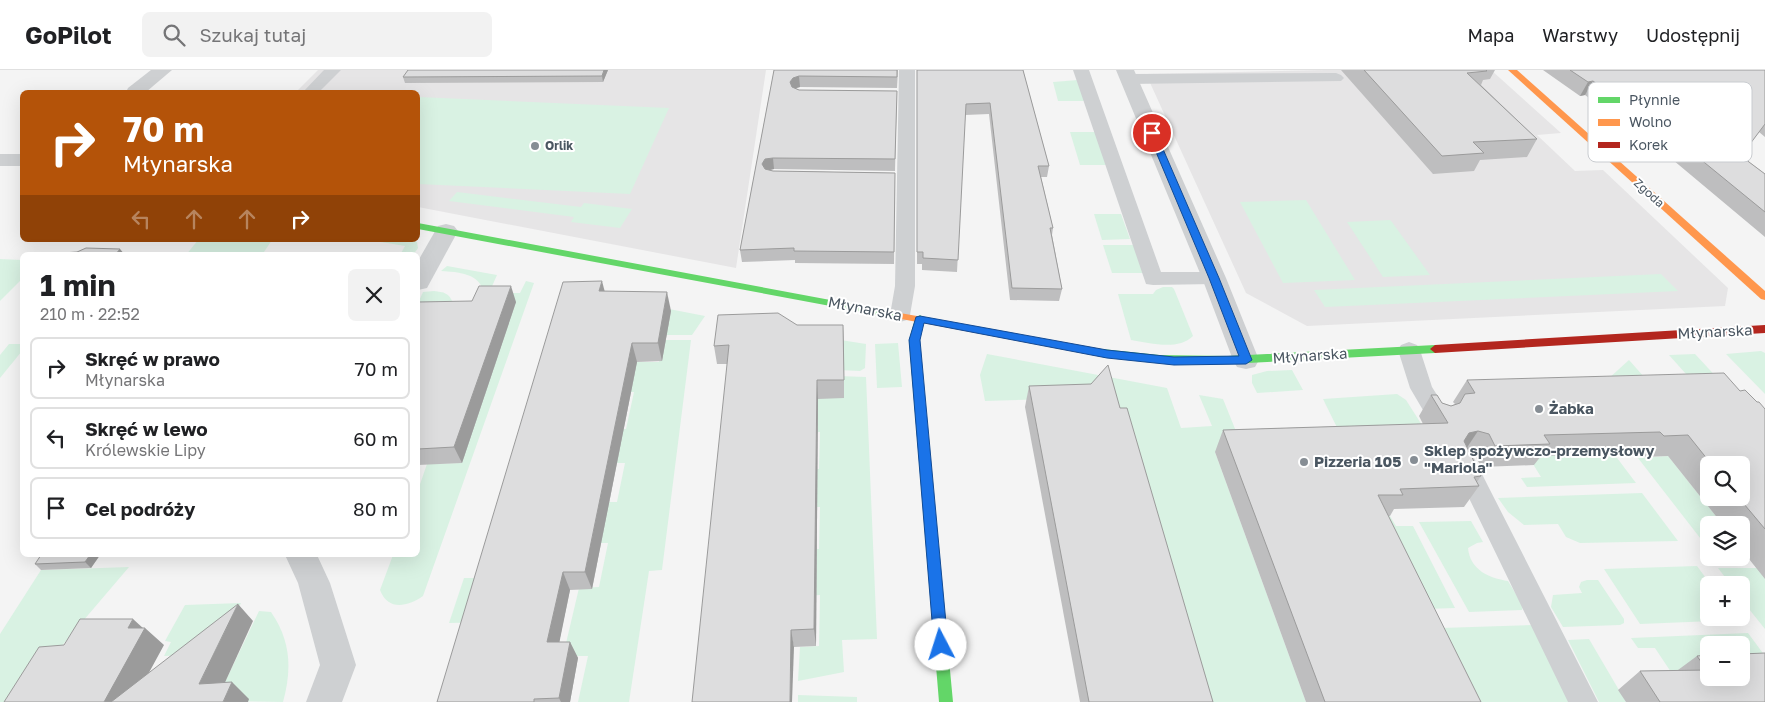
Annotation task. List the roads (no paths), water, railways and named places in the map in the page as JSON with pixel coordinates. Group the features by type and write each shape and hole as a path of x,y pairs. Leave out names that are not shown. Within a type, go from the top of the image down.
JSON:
{"street":[{"path":"138,90 162,70"},
{"name":"Zgoda","path":"1512,70 1588,138"},
{"path":"1127,75 1214,278 1246,360"},
{"path":"0,160 20,160"},
{"name":"Zgoda","path":"1615,162 1765,297"},
{"name":"Młynarska","path":"420,226 1107,354 1174,361 1246,360 1763,332"},
{"path":"420,278 446,232"},
{"path":"920,319 914,340 946,702"},
{"path":"302,557 314,583 338,665 324,702"}],"lane":[{"path":"313,90 333,70"},
{"path":"900,315 905,286 896,178 907,96 907,70"},
{"path":"1081,70 1154,279 1214,278"},
{"path":"1127,75 1336,78"},
{"path":"888,95 907,96"},
{"path":"1409,350 1421,388 1438,416"},
{"path":"1464,463 1513,556 1583,702"}],"place":[{"name":"Orlik","path":"535,146"},
{"name":"Żabka","path":"1539,409"},
{"name":"Sklep spożywczo-przemysłowy \"Mariola\"","path":"1414,460"},
{"name":"Pizzeria 105","path":"1304,462"}]}
